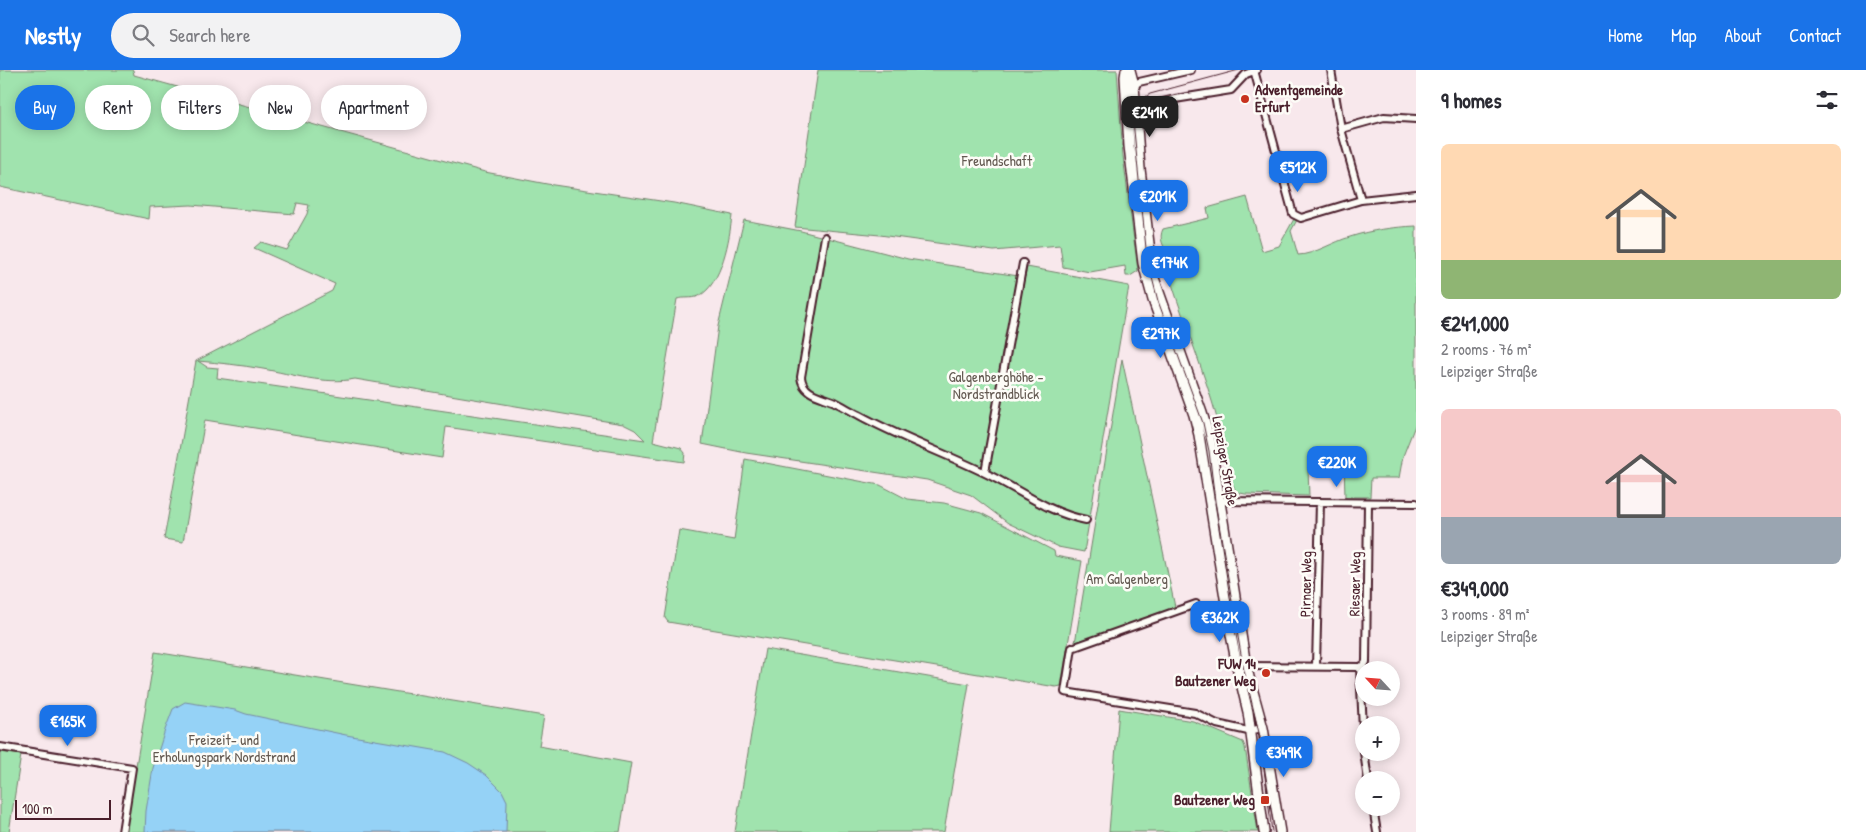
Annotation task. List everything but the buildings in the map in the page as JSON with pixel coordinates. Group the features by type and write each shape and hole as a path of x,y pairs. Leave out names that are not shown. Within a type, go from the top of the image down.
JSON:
{"main road":[{"name":"Leipziger Straße","path":"1128,70 1134,85 1142,184 1154,278 1208,430 1214,501 1236,666 1248,712 1264,832"},
{"name":"Leipziger Straße","path":"1128,70 1126,96 1129,146 1143,263 1153,300 1196,422 1214,501 1246,666 1263,728 1280,832"}],"street":[{"path":"1191,70 1139,82 1134,85 1126,96 1136,108 1231,90 1246,74 1255,70 1293,214 1301,218 1361,200 1416,194"},
{"path":"1331,70 1341,129 1361,200"},
{"path":"1341,129 1384,117 1416,119"},
{"path":"825,237 801,377 802,384 811,393 834,401 880,426 985,472 1018,492 1068,517 1086,520"},
{"path":"985,472 1023,263"},
{"path":"1214,501 1322,502 1331,499 1342,499 1347,502 1416,503"},
{"name":"Pirnaer Weg","path":"1316,666 1322,502"},
{"name":"Riesaer Weg","path":"1366,661 1368,503"},
{"path":"1196,604 1072,648 1065,692 1195,713 1217,724 1251,730 1263,728"},
{"path":"1236,666 1355,666"},
{"path":"0,748 132,768 122,832"},
{"path":"1374,816 1377,832"}],"green space":[{"path":"0,70 133,70 134,75 170,85 161,85 161,130 239,130 239,104 249,107 249,130 311,130 311,124 321,127 321,130 333,130 485,172 547,184 674,203 732,215 727,248 714,282 699,296 677,299 653,441 681,448 685,453 684,462 446,427 442,458 205,420 183,542 164,539 196,361 332,291 335,284 254,248 261,242 287,250 307,214 309,205 297,203 294,214 191,205 150,207 149,219 0,187","holes":["198,361 231,364 320,380 355,379 623,424 635,430 645,440 217,378 218,368 207,367"]},
{"name":"Freundschaft","path":"818,70 1117,70 1123,156 1138,271 1130,276 1126,276 1125,266 1090,272 1063,267 1060,245 994,251 880,235 795,227"},
{"path":"1247,197 1262,251 1279,246 1294,219 1297,220 1291,231 1298,255 1310,253 1366,232 1416,226 1416,423 1403,456 1399,478 1371,478 1370,497 1345,497 1344,462 1308,468 1309,496 1245,494 1236,492 1232,484 1213,404 1171,281 1169,264 1176,257 1169,256 1162,243 1161,236 1163,229 1209,218 1207,208"},
{"name":"Galgenberghöhe - Nordstrandblick","path":"744,220 801,231 908,259 1025,277 1027,267 1129,286 1084,552 1058,547 1008,523 971,495 927,480 746,453 702,444 718,326"},
{"name":"Am Galgenberg","path":"1122,359 1175,607 1075,643"},
{"path":"745,459 880,485 907,499 944,503 981,513 1054,551 1055,556 1082,561 1061,686 1056,687 668,622 665,618 679,530 734,540"},
{"path":"765,649 969,684 944,832 735,832"},
{"name":"Freizeit- und Erholungspark Nordstrand","path":"155,652 544,716 539,746 631,763 620,832 125,832"},
{"path":"1119,709 1193,721 1243,742 1258,832 1109,832"},
{"path":"0,752 21,755 9,832 0,832"}],"water":[{"path":"185,702 235,710 346,735 445,752 468,763 486,775 502,791 507,801 506,832 145,832 146,811 153,768 173,709"}],"tram line":[{"path":"1239,70 1150,94 1138,105 1133,121 1147,258 1158,301 1203,423 1243,666 1260,737 1272,832"}],"place":[{"name":"Adventgemeinde Erfurt","path":"1245,99"},
{"name":"FUW 14 Bautzener Weg","path":"1266,673"},
{"name":"Bautzener Weg","path":"1265,800"}]}
